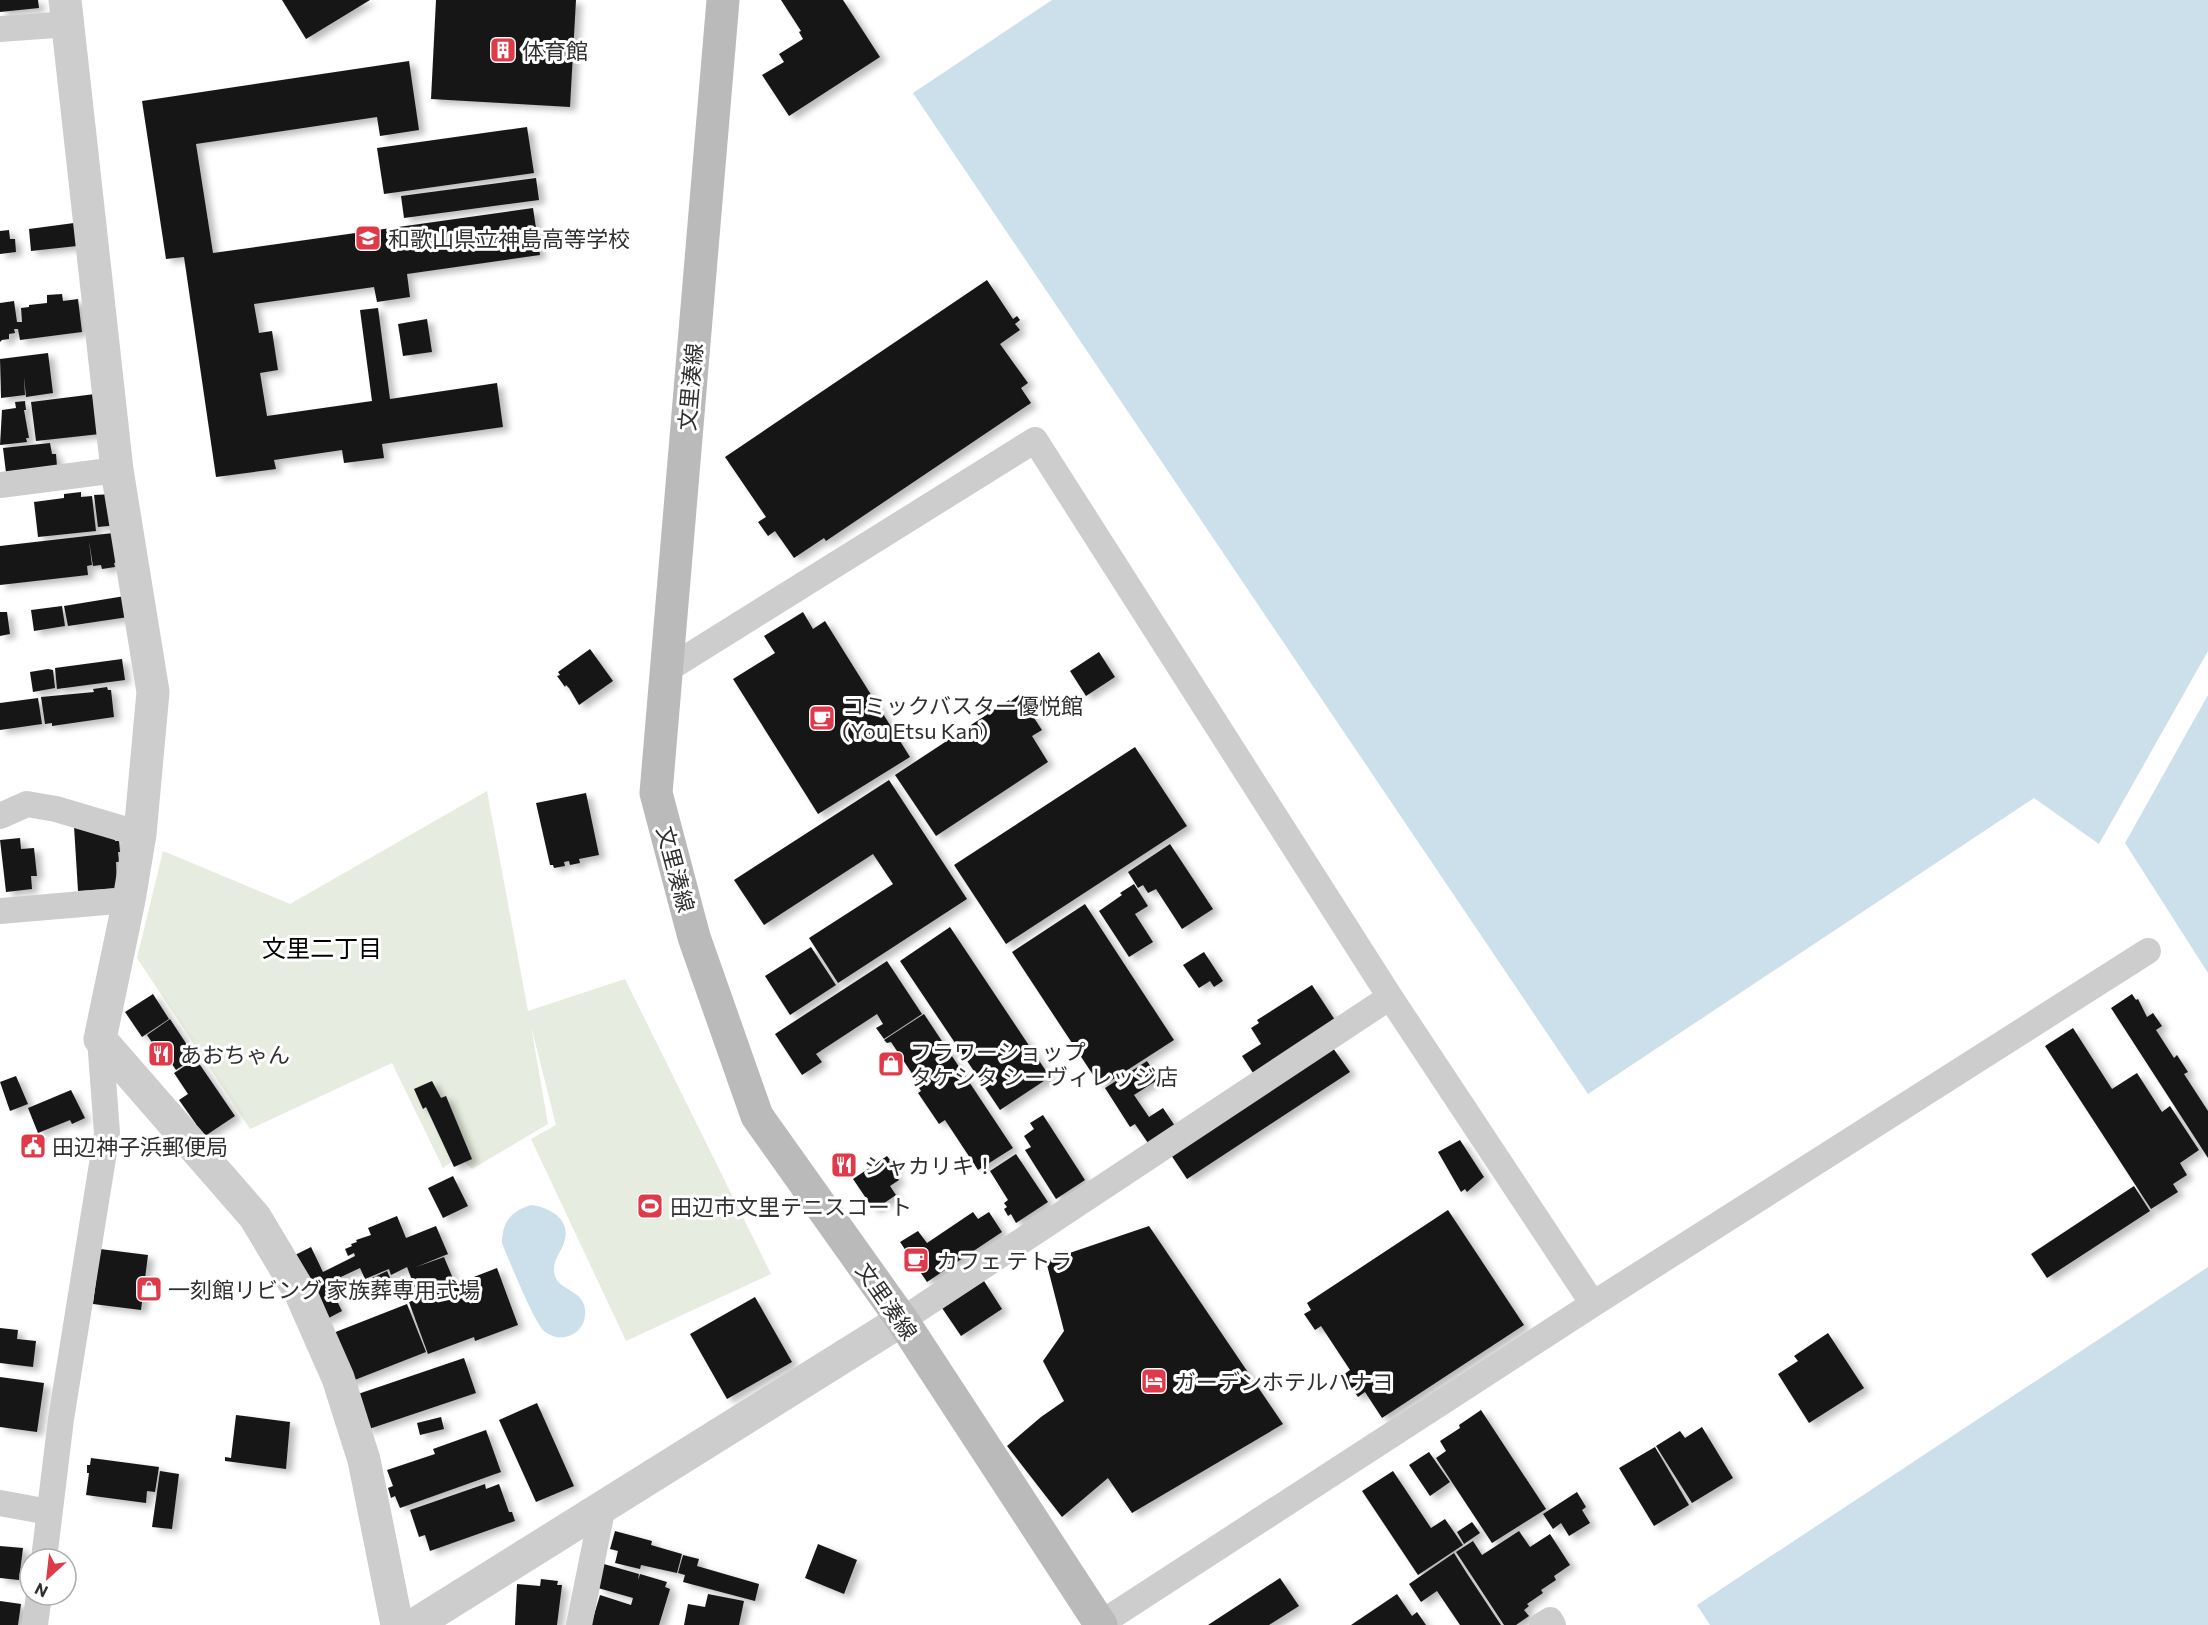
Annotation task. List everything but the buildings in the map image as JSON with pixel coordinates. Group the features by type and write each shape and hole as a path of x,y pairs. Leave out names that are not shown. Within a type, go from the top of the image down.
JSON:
{"main road":[{"name":"文里湊線","path":"723,0 656,793 694,937 756,1116 902,1320 1101,1624"}],"street":[{"path":"0,29 67,12 117,470 153,692 140,834 129,900 100,1039 107,1132 61,1419 46,1547"},
{"path":"665,671 1035,440 1390,997 1593,1304"},
{"path":"0,485 117,470"},
{"path":"0,816 27,804 56,809 140,834"},
{"path":"0,911 129,900"},
{"path":"1101,1624 1593,1304 2148,951"},
{"path":"414,1625 902,1320 1390,997"},
{"path":"100,1039 255,1217 301,1294 338,1378 364,1460 396,1625"},
{"path":"0,1503 50,1512"},
{"path":"579,1625 603,1506"},
{"path":"35,1625 37,1607"},
{"path":"1542,1625 1550,1620 1553,1625"}],"shaded area":[{"path":"487,791 528,1011 625,979 771,1274 626,1341 531,1139 556,1125 531,1026 548,1124 472,1169 458,1157 443,1168 392,1063 250,1129 137,958 163,851 290,904"}],"water":[{"path":"1052,0 2208,0 2208,651 2099,844 2034,798 1588,1094 913,93"},
{"path":"2208,695 2208,973 2125,843"},
{"path":"531,1205 551,1211 561,1220 566,1232 554,1265 555,1277 564,1287 581,1299 585,1315 580,1328 566,1337 550,1335 544,1331 534,1316 502,1243 502,1236 509,1218"},
{"path":"2208,1267 2208,1625 1710,1625 1697,1605"}],"place":[{"name":"体育館","path":"503,50"},
{"name":"和歌山県立神島高等学校","path":"368,238"},
{"name":"コミックバスター優悦館 (You Etsu Kan)","path":"822,718"},
{"name":"あおちゃん","path":"161,1054"},
{"name":"フラワーショップ タケシタ シーヴィレッジ店","path":"891,1064"},
{"name":"田辺神子浜郵便局","path":"33,1146"},
{"name":"シャカリキ！","path":"844,1165"},
{"name":"田辺市文里テニスコート","path":"650,1206"},
{"name":"カフェ テトラ","path":"916,1260"},
{"name":"一刻館リビング 家族葬専用式場","path":"149,1289"},
{"name":"ガーデンホテルハナヨ","path":"1154,1381"}],"district":[{"name":"文里二丁目","path":"322,947"}]}
